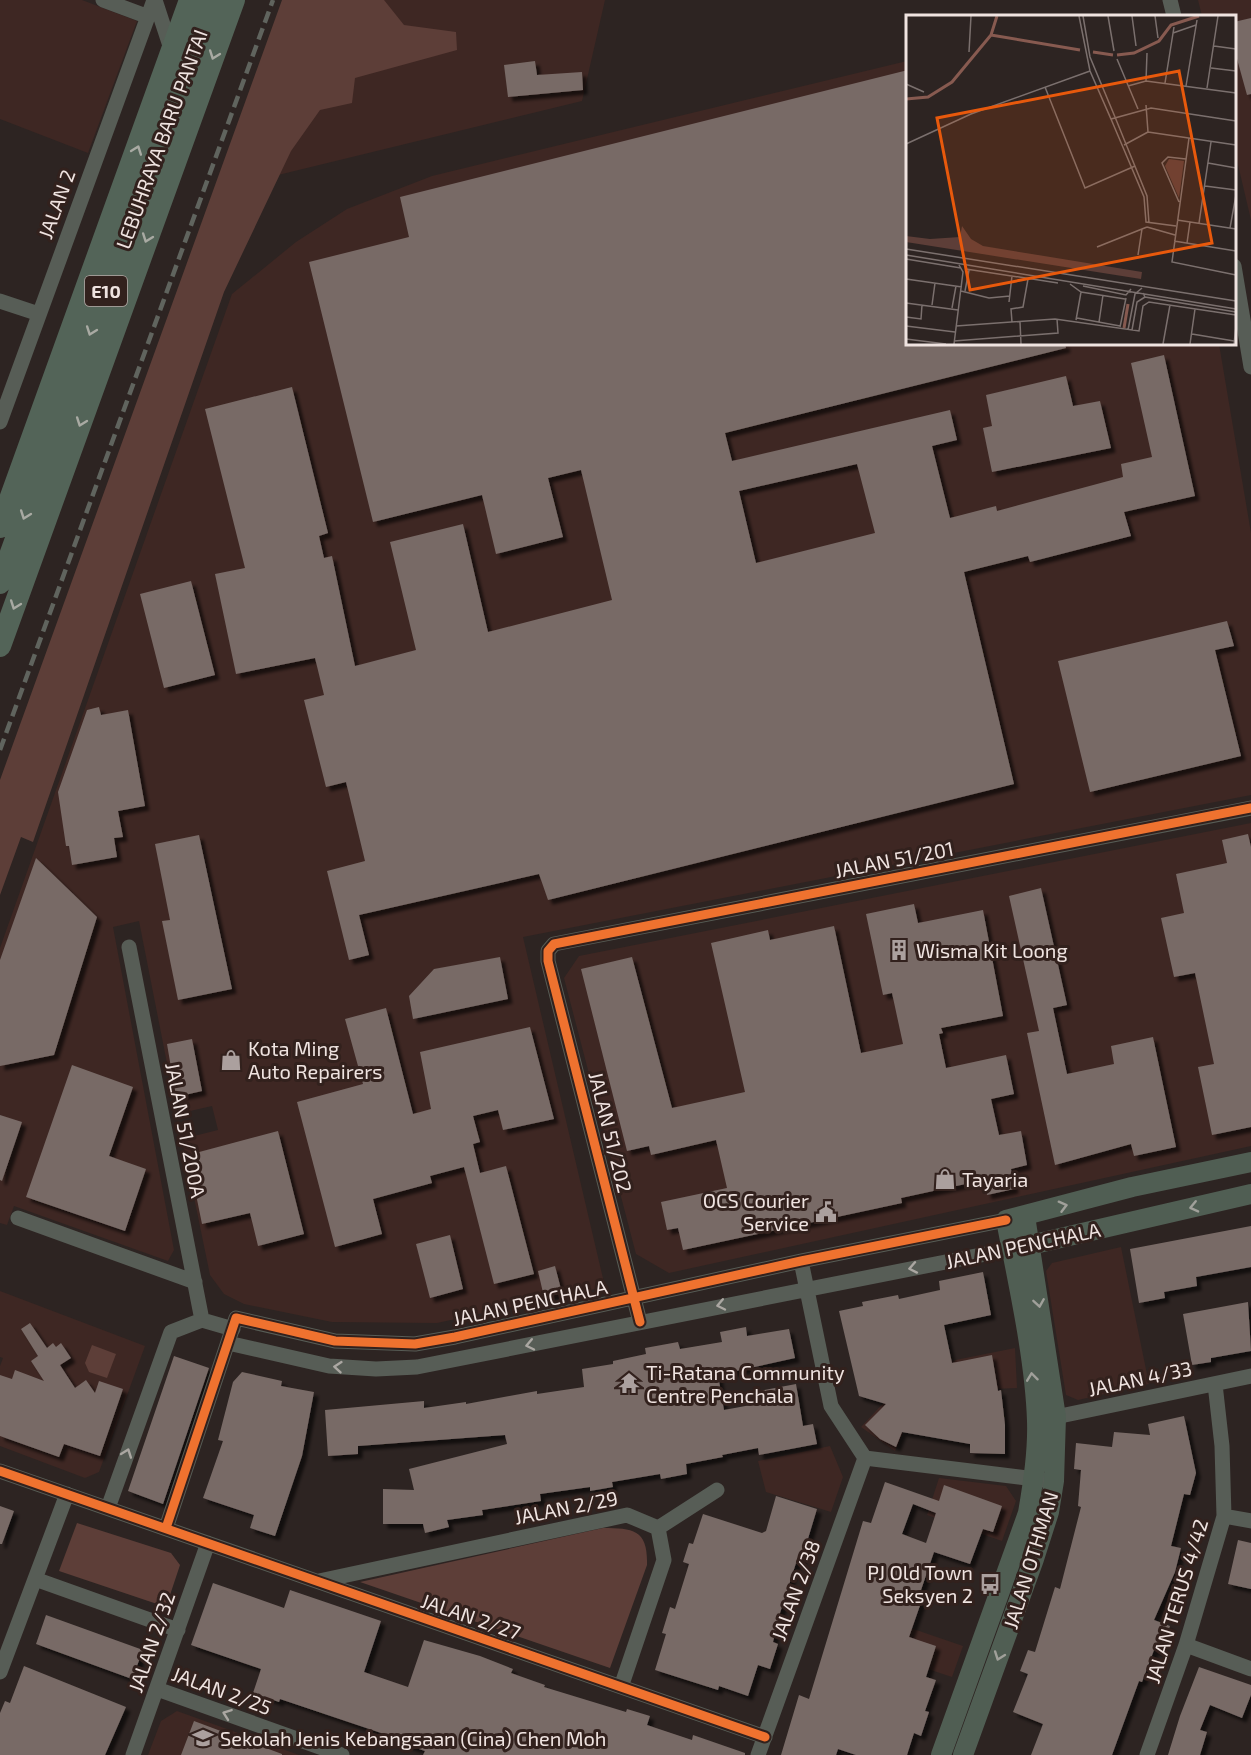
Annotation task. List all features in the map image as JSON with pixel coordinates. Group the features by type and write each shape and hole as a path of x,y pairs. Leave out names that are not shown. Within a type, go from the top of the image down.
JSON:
{"highway":[{"name":"LEBUHRAYA BARU PANTAI","path":"0,527 190,0"},
{"name":"LEBUHRAYA BARU PANTAI","path":"0,583 212,0"},
{"path":"0,646 234,0"}],"main road":[{"name":"JALAN PENCHALA","path":"1015,1218 1132,1187 1251,1162"},
{"name":"JALAN PENCHALA","path":"1021,1247 1251,1194"},
{"name":"JALAN OTHMAN","path":"963,1755 1034,1558 1049,1512 1054,1481 1047,1419 1015,1218"},
{"name":"JALAN OTHMAN","path":"941,1755 1028,1513 1047,1419"}],"street":[{"path":"103,0 146,16"},
{"path":"154,0 172,52"},
{"name":"JALAN 2","path":"1,418 146,16 154,0"},
{"path":"1170,0 1174,15"},
{"path":"1236,278 1251,367"},
{"path":"0,301 39,314"},
{"name":"JALAN 51/201","path":"548,951 554,944 567,940 1251,808"},
{"name":"JALAN 51/200A","path":"129,947 202,1320"},
{"name":"JALAN 51/202","path":"548,951 640,1322"},
{"path":"18,1218 195,1282"},
{"name":"JALAN PENCHALA","path":"232,1330 335,1341 415,1344 801,1261 1015,1218"},
{"name":"JALAN PENCHALA","path":"202,1320 329,1366 376,1370 465,1358 807,1287 1021,1247"},
{"path":"801,1261 831,1406 865,1458 1054,1481"},
{"path":"108,1508 171,1332 202,1320"},
{"path":"166,1528 232,1330"},
{"name":"JALAN 4/33","path":"1047,1419 1251,1376"},
{"name":"JALAN TERUS 4/42","path":"1147,1755 1186,1645 1224,1516 1222,1446 1215,1384"},
{"name":"JALAN 2/38","path":"758,1755 865,1458"},
{"name":"JALAN 2/27","path":"0,1471 765,1737"},
{"path":"621,1687 664,1560 658,1528 717,1490"},
{"path":"0,1672 67,1494"},
{"name":"JALAN 2/29","path":"319,1581 627,1515 658,1528"},
{"path":"1224,1516 1251,1521"},
{"name":"JALAN 2/32","path":"134,1755 208,1543"},
{"path":"35,1579 178,1630"},
{"path":"1186,1645 1251,1669"},
{"name":"JALAN 2/25","path":"157,1689 342,1755"}],"shaded area":[{"path":"0,0 82,0 137,21 88,153 0,119"},
{"path":"282,0 384,0 404,25 456,32 457,50 355,78 352,103 320,110 291,151 224,292 33,842 21,837 0,895 0,780"},
{"path":"339,0 605,0 582,101 274,176"},
{"path":"1198,0 1251,0 1251,220 1236,156 1236,15 1202,15"},
{"path":"906,61 906,345 1219,345 1251,533 1251,795 523,937 605,1287 437,1323 332,1322 244,1304 224,1294 210,1275 182,1139 218,1130 212,1106 177,1114 139,921 113,927 174,1250 168,1261 14,1206 7,1225 0,1223 0,948 232,294 296,242 347,209 432,176"},
{"path":"1251,823 1251,1146 669,1273 636,1254 564,978 579,956"},
{"path":"1121,1247 1149,1384 1078,1400 1066,1395 1046,1271 1052,1263"},
{"path":"0,1291 145,1346 99,1472 85,1478 0,1446 0,1366 3,1358 0,1357"},
{"path":"92,1345 116,1354 107,1378 89,1372 85,1363"},
{"path":"1015,1348 1017,1388 921,1392 895,1451 861,1427 916,1368"},
{"path":"830,1446 843,1477 831,1512 766,1492 758,1461"},
{"path":"939,1478 1006,1486 1016,1501 1002,1541 927,1515"},
{"path":"77,1523 171,1553 180,1565 166,1607 59,1571"},
{"path":"603,1528 631,1530 637,1533 645,1544 647,1553 647,1565 610,1668 360,1582"},
{"path":"890,1621 963,1646 952,1677 879,1653"},
{"name":"Sekolah Jenis Kebangsaan (Cina) Chen Moh","path":"177,1711 299,1755 148,1755 161,1721"}],"building":[{"path":"1251,18 1251,94 1247,95 1236,55 1236,22"},
{"path":"535,61 537,75 582,72 583,90 508,97 504,65"},
{"path":"906,70 906,345 1065,345 1066,348 725,433 732,461 950,410 957,440 932,446 950,518 996,506 997,511 1123,477 1121,464 1152,457 1131,363 1164,355 1195,496 1124,512 1131,536 1030,562 1028,556 964,572 1014,784 548,900 539,874 359,915 369,955 349,960 327,871 365,861 346,782 326,787 304,700 324,695 315,658 236,674 215,574 245,568 205,409 292,387 328,533 319,536 324,558 332,556 355,666 416,650 390,542 463,524 488,632 612,600 581,470 548,478 563,537 496,554 482,495 373,522 309,262 409,237 400,197","holes":["857,464 875,533 756,563 739,491"]},
{"path":"1066,376 1073,406 1100,401 1111,448 992,472 983,428 992,426 986,395"},
{"path":"191,581 215,675 164,688 140,594"},
{"path":"1227,621 1234,646 1215,650 1241,756 1090,792 1058,661"},
{"path":"99,707 101,715 128,710 145,806 118,811 123,837 114,838 117,857 72,865 69,846 66,846 58,792 87,710"},
{"path":"1248,834 1251,847 1251,1127 1212,1135 1198,1067 1214,1064 1195,973 1174,977 1161,918 1184,913 1176,874 1227,863 1222,840"},
{"path":"199,835 232,989 178,1000 162,921 170,920 155,844"},
{"path":"36,858 97,917 54,1055 0,1066 0,960"},
{"path":"1041,888 1067,1005 1053,1008 1067,1074 1114,1064 1111,1046 1153,1037 1176,1147 1134,1156 1131,1144 1055,1165 1027,1033 1039,1031 1009,896"},
{"path":"914,904 918,923 983,910 1003,1016 941,1028 943,1033 939,1034 946,1068 1006,1055 1014,1094 991,1099 999,1135 1021,1131 1027,1165 1011,1169 1014,1189 987,1195 984,1180 901,1198 902,1203 683,1250 678,1228 667,1230 661,1202 727,1188 716,1140 651,1155 649,1146 627,1151 581,969 632,957 672,1108 745,1092 711,943 768,930 770,940 834,926 861,1053 903,1044 892,993 883,995 866,914"},
{"path":"500,957 508,999 413,1019 409,996 434,969"},
{"path":"386,1008 413,1114 431,1109 420,1052 530,1027 554,1119 503,1130 498,1110 473,1116 480,1142 473,1144 480,1173 506,1166 534,1274 494,1284 464,1167 430,1176 432,1183 373,1199 382,1234 335,1247 297,1102 363,1084 345,1019"},
{"path":"192,1039 202,1091 176,1097 167,1044"},
{"path":"72,1065 133,1087 109,1156 146,1169 125,1231 26,1197"},
{"path":"0,1115 22,1122 2,1181 0,1180"},
{"path":"278,1131 304,1234 258,1246 250,1213 202,1224 188,1155"},
{"path":"1251,1226 1251,1267 1196,1277 1197,1286 1164,1292 1165,1298 1139,1303 1130,1249"},
{"path":"450,1235 463,1289 430,1298 416,1244"},
{"path":"555,1266 562,1293 544,1297 538,1271"},
{"path":"983,1272 991,1315 944,1325 952,1363 992,1355 998,1391 1001,1390 1005,1425 1005,1454 970,1453 970,1444 902,1432 896,1447 880,1439 865,1425 886,1404 859,1396 839,1311 863,1306 862,1302 898,1295 899,1299 940,1290 939,1281"},
{"path":"1248,1302 1251,1351 1211,1358 1211,1362 1192,1365 1183,1314"},
{"path":"30,1323 47,1348 53,1343 56,1347 61,1343 71,1358 60,1365 75,1388 86,1380 95,1393 99,1381 123,1389 100,1456 64,1444 59,1457 0,1436 0,1375 12,1379 15,1370 44,1381 31,1361 38,1356 21,1329"},
{"path":"746,1327 747,1336 789,1329 795,1358 718,1375 724,1410 756,1404 754,1392 796,1384 803,1426 813,1424 817,1444 759,1455 758,1448 722,1455 723,1457 686,1464 687,1474 661,1479 660,1474 612,1482 613,1487 590,1491 590,1487 540,1494 541,1501 482,1510 483,1515 447,1520 449,1527 425,1533 423,1524 383,1524 383,1489 414,1490 409,1469 507,1444 505,1435 358,1446 358,1454 328,1456 325,1410 424,1401 424,1408 466,1402 466,1404 537,1391 537,1394 584,1387 582,1369 613,1364 613,1361 646,1354 645,1348 678,1342 680,1349 722,1342 720,1332"},
{"path":"174,1356 209,1368 163,1504 128,1491"},
{"path":"242,1372 282,1381 281,1386 314,1392 302,1456 275,1536 250,1528 254,1515 203,1498 223,1441 218,1440 233,1382"},
{"path":"1184,1416 1196,1473 1190,1495 1184,1494 1171,1546 1181,1548 1175,1572 1154,1620 1170,1626 1160,1652 1154,1650 1142,1682 1139,1681 1112,1755 1031,1755 1043,1724 1013,1712 1028,1674 1020,1671 1028,1650 1035,1652 1055,1587 1060,1589 1081,1507 1078,1506 1081,1470 1074,1469 1076,1443 1112,1447 1114,1432 1150,1435 1148,1424"},
{"path":"885,1482 939,1501 944,1485 1002,1506 993,1532 983,1529 970,1564 934,1552 920,1593 924,1594 909,1637 936,1646 926,1677 936,1680 925,1711 929,1712 921,1736 914,1733 907,1755 856,1755 838,1749 836,1755 781,1755 799,1695 809,1699 863,1521 871,1523","holes":["913,1504 936,1513 926,1543 902,1534"]},
{"path":"776,1496 817,1509 800,1565 796,1563 780,1613 773,1642 778,1644 770,1669 758,1665 748,1696 719,1686 718,1690 655,1670 666,1634 662,1633 670,1607 675,1609 689,1564 683,1562 689,1543 693,1544 703,1514 762,1533 766,1531"},
{"path":"0,1506 14,1511 2,1544 0,1544"},
{"path":"1238,1540 1251,1543 1251,1589 1228,1584"},
{"path":"213,1583 284,1608 290,1590 381,1621 364,1672 408,1687 424,1640 480,1656 513,1669 511,1673 545,1685 544,1687 626,1712 627,1709 650,1716 647,1725 692,1740 693,1735 745,1753 745,1755 423,1755 425,1751 392,1740 393,1737 280,1699 279,1702 253,1693 261,1669 191,1645"},
{"path":"46,1615 143,1650 132,1679 36,1644"},
{"path":"24,1666 126,1707 105,1755 0,1755 0,1713 5,1701 10,1703"},
{"path":"1199,1667 1251,1685 1251,1695 1242,1718 1210,1705 1200,1730 1207,1732 1200,1755 1168,1755 1180,1716"},
{"path":"194,1721 282,1754 282,1755 181,1755"}],"railway":[{"path":"0,750 273,0"}],"cycle path":[{"path":"640,1322 548,961 548,951 554,944 1251,808"},
{"path":"166,1528 236,1318 335,1341 415,1344 801,1261 1006,1220"},
{"path":"0,1471 765,1737"}],"place":[{"name":"Wisma Kit Loong","path":"899,950"},
{"name":"Kota Ming Auto Repairers","path":"231,1060"},
{"name":"Tayaria","path":"945,1179"},
{"name":"OCS Courier Service","path":"826,1212"},
{"name":"Ti-Ratana Community Centre Penchala","path":"629,1383"},
{"name":"PJ Old Town Seksyen 2","path":"990,1584"},
{"name":"Sekolah Jenis Kebangsaan (Cina) Chen Moh","path":"203,1738"}]}
